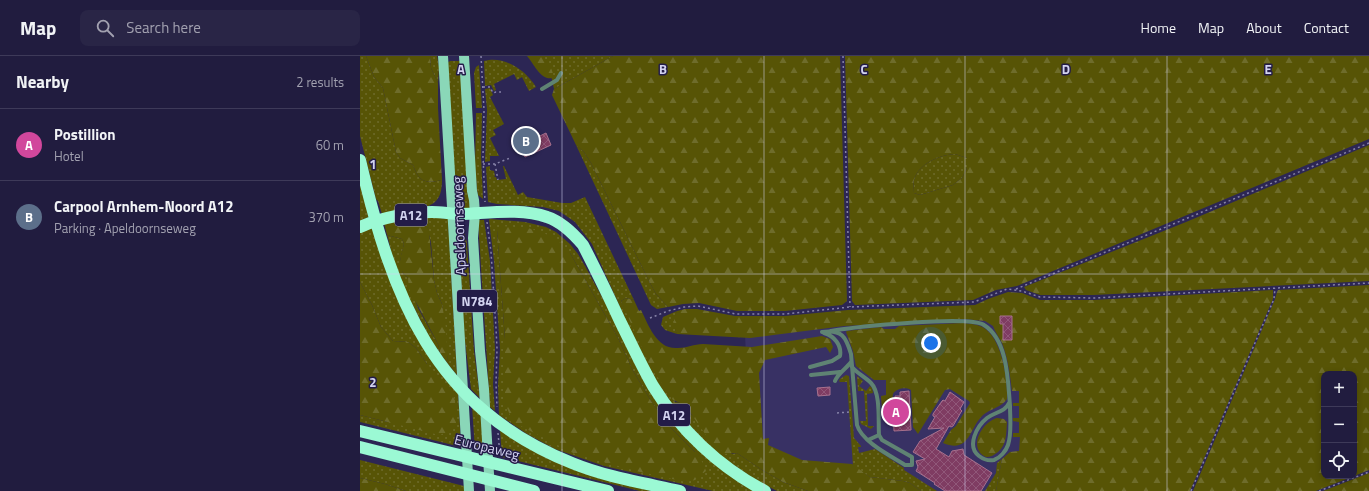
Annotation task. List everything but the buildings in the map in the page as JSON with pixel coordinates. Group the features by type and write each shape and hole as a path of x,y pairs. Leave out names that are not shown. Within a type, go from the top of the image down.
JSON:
{"highway":[{"name":"A12","path":"360,160 370,203 381,240 403,301 421,336 441,365 467,395 513,433 550,454 573,464 604,473 680,491"},
{"name":"A12","path":"360,227 370,222 392,217 431,212 452,214"},
{"path":"452,214 481,213"},
{"name":"A12","path":"481,213 531,213 546,216 553,219 574,234 583,245 654,387 673,414 694,438 714,457 750,484 765,491"},
{"name":"Europaweg","path":"360,431 608,491"},
{"path":"360,448 534,491"}],"main road":[{"name":"Apeldoornseweg","path":"443,56 469,491"},
{"name":"Apeldoornseweg","path":"464,56 472,191 474,200 481,213 473,238 490,491"}],"lane":[{"path":"542,89 557,80 561,73"},
{"path":"810,367 832,361 840,356 840,347 838,343 822,332 851,327 880,325 964,321 979,322 985,325 992,332 1002,352 1008,376 1009,403 1010,436 1007,448 996,459 991,460 981,458 975,452 973,446 973,440 976,433 988,417 1005,409 1009,403"},
{"path":"831,331 836,332 845,339 851,354 851,362 857,425 859,431 868,440 905,465 912,465 912,457 882,440 879,435 878,398 875,389 872,384 856,372 852,367"},
{"path":"811,375 840,372 844,370 851,362"},
{"path":"835,381 840,372"},
{"path":"868,440 879,435"}],"path":[{"name":"Apeldoornseweg","path":"481,56 484,120 481,213 492,252 497,349 497,407"},
{"path":"842,56 850,308"},
{"path":"483,87 490,87 493,93 501,92"},
{"path":"1015,290 1369,143"},
{"path":"483,164 495,164 510,158"},
{"path":"495,164 498,180"},
{"path":"650,318 668,310 684,306 698,306 736,314 785,314 850,308 974,302 1007,290 1015,290 1040,297 1094,298 1369,283"},
{"path":"1191,491 1274,299 1275,288"},
{"path":"837,413 848,412"},
{"path":"498,430 500,460"},
{"path":"1319,491 1369,472"}],"shaded area":[{"path":"1020,311 1022,472 1007,491 866,491 750,446 745,334"}],"green space":[{"path":"360,56 366,56 374,77 383,88 396,152 400,158 413,165 415,171 423,180 431,182 442,180 440,194 434,203 429,206 382,214 376,199 360,136"},
{"path":"366,56 430,56 431,68 438,83 442,180 431,182 423,180 415,171 413,165 400,158 396,152 383,88 374,77"},
{"path":"430,56 437,56 439,67 438,83 431,68"},
{"path":"527,56 542,56 551,69 553,78 545,77 541,74"},
{"path":"532,56 613,56 554,89 551,75"},
{"path":"613,56 840,56 847,301 842,305 785,311 737,311 699,303 668,307 656,294 591,163 584,152 576,145 552,95 554,89"},
{"path":"845,56 1369,56 1369,139 1017,286 996,290 973,300 855,305 852,301","holes":["955,154 967,158 967,168 962,178 953,185 920,195 914,193 914,180 917,174 920,169 931,161 943,156"]},
{"path":"489,60 510,63 522,71 536,87 529,91 522,77 517,80 514,74 494,84 496,90 494,91 491,85 485,86 484,61"},
{"path":"450,61 460,61 473,209 457,208 447,63"},
{"path":"479,65 482,108 476,108 474,73 476,67"},
{"path":"490,88 493,95 490,97 504,124 493,130 496,135 490,138 499,156 490,156 490,161 485,162 487,110 485,89"},
{"path":"476,113 482,113 481,156 483,199 478,195 475,167"},
{"path":"576,145 584,152 591,163 650,283 656,294 668,307 657,309 651,305"},
{"path":"1369,145 1369,281 1094,295 1040,295 1026,290 1024,287 1186,222"},
{"path":"955,154 967,158 967,168 962,178 953,185 920,195 914,193 914,180 920,169 937,158"},
{"path":"490,166 490,170 494,171 494,177 496,177 497,180 506,179 504,166 518,195 523,192 527,197 562,203 571,203 585,197 634,300 626,298 621,301 675,402 683,403 690,413 732,454 737,453 783,482 808,491 777,491 754,479 715,452 679,414 654,378 627,323 592,244 575,222 559,211 543,207 488,202 486,167"},
{"path":"360,176 369,217 360,221"},
{"path":"431,217 448,219 457,375 448,364 442,304 437,293 434,280 431,243 427,226 415,225 406,220"},
{"path":"406,220 415,225 427,226 429,231 434,280 437,293 442,304 446,328 448,364 440,353 438,344 409,289 408,278 401,270 400,262 404,244 402,239 387,235 384,223"},
{"path":"478,220 484,220 490,261 495,349 493,384 495,411 490,407"},
{"path":"489,220 525,222 546,227 556,232 570,244 578,254 613,317 643,378 753,491 713,491 604,466 555,449 527,434 499,415 498,385 500,349 494,261","holes":["497,230 570,253 618,338 632,369 651,401 670,427 695,452 686,482 505,403 505,339"]},
{"path":"501,226 528,228 544,233 558,240 570,253 618,338 632,369 651,401 670,427 695,452 703,463 706,471 695,480 686,482 636,471 575,454 513,422 505,403 505,339 497,230"},
{"path":"372,227 458,392 461,447 360,422 360,415 388,422 427,364 416,348 408,342 393,341 381,327 360,282 360,232"},
{"path":"462,231 464,231 467,243 474,351 480,398 471,389 464,334 459,240"},
{"path":"387,235 402,239 404,244 400,261 403,273 408,278 418,308 438,344 440,353 426,332 408,297 394,262"},
{"path":"360,282 381,327 393,341 408,342 416,348 427,364 449,387 455,400 456,424 448,432 439,435 360,415"},
{"path":"1369,285 1369,470 1357,475 1357,371 1321,371 1321,479 1346,479 1316,491 1193,491 1278,290"},
{"path":"1273,290 1273,299 1190,491 996,491 1002,459 1010,452 1019,451 1020,437 1013,437 1013,433 1019,433 1019,422 1013,421 1013,418 1019,418 1019,406 1013,406 1013,403 1019,403 1019,391 1012,391 1010,373 1002,343 993,326 985,321 964,319 844,326 750,338 677,334 674,322 677,311 685,309 697,309 735,316 785,316 848,310 975,305 1008,292 1022,293 1040,300 1094,300"},
{"path":"626,298 634,300 639,311 641,310 655,336 664,345 671,348 681,348 703,344 752,347 822,336 830,339 833,347 830,353 826,347 765,360 759,373 763,439 769,438 768,445 802,460 852,464 870,477 903,481 910,483 921,491 808,491 783,482 737,453 725,454 710,441 685,405 673,400 650,366 621,301"},
{"path":"677,311 675,317 675,328 677,334 665,330 661,325 663,317"},
{"path":"963,323 974,324 984,328 990,333 995,341 1003,360 1007,399 1005,402 983,415 978,420 968,438 964,442 959,445 952,445 943,443 951,430 956,426 970,403 969,401 950,389 945,390 918,434 913,427 911,390 904,388 894,392 894,408 882,410 881,396 886,395 886,380 874,380 856,366 853,351 846,332 881,327 884,329 895,329 899,326"},
{"path":"846,375 849,376 854,438 861,446 858,447 859,453 875,449 937,491 921,491 910,483 903,481 870,477 853,466 847,382 839,381"},
{"path":"857,376 863,381 859,386 866,391 870,386 872,388 873,393 867,394 868,426 874,426 871,429 861,424 860,421 866,421 864,391 858,391"},
{"path":"472,406 481,415 484,452 475,450"},
{"path":"997,418 1004,419 1007,422 1005,442 998,452 992,456 986,457 980,453 977,442 986,425 991,420"},
{"path":"500,430 651,491 640,491 502,457"},
{"path":"1002,459 996,491 985,491 996,473 997,463"},
{"path":"360,460 464,486 464,491 406,491 360,478"},
{"path":"1369,473 1369,491 1323,491 1357,479"},
{"path":"360,478 385,484 406,491 360,491"}],"place":[{"name":"Carpool Arnhem-Noord A12","path":"526,141"},
{"name":"Postillion","path":"896,412"}]}
